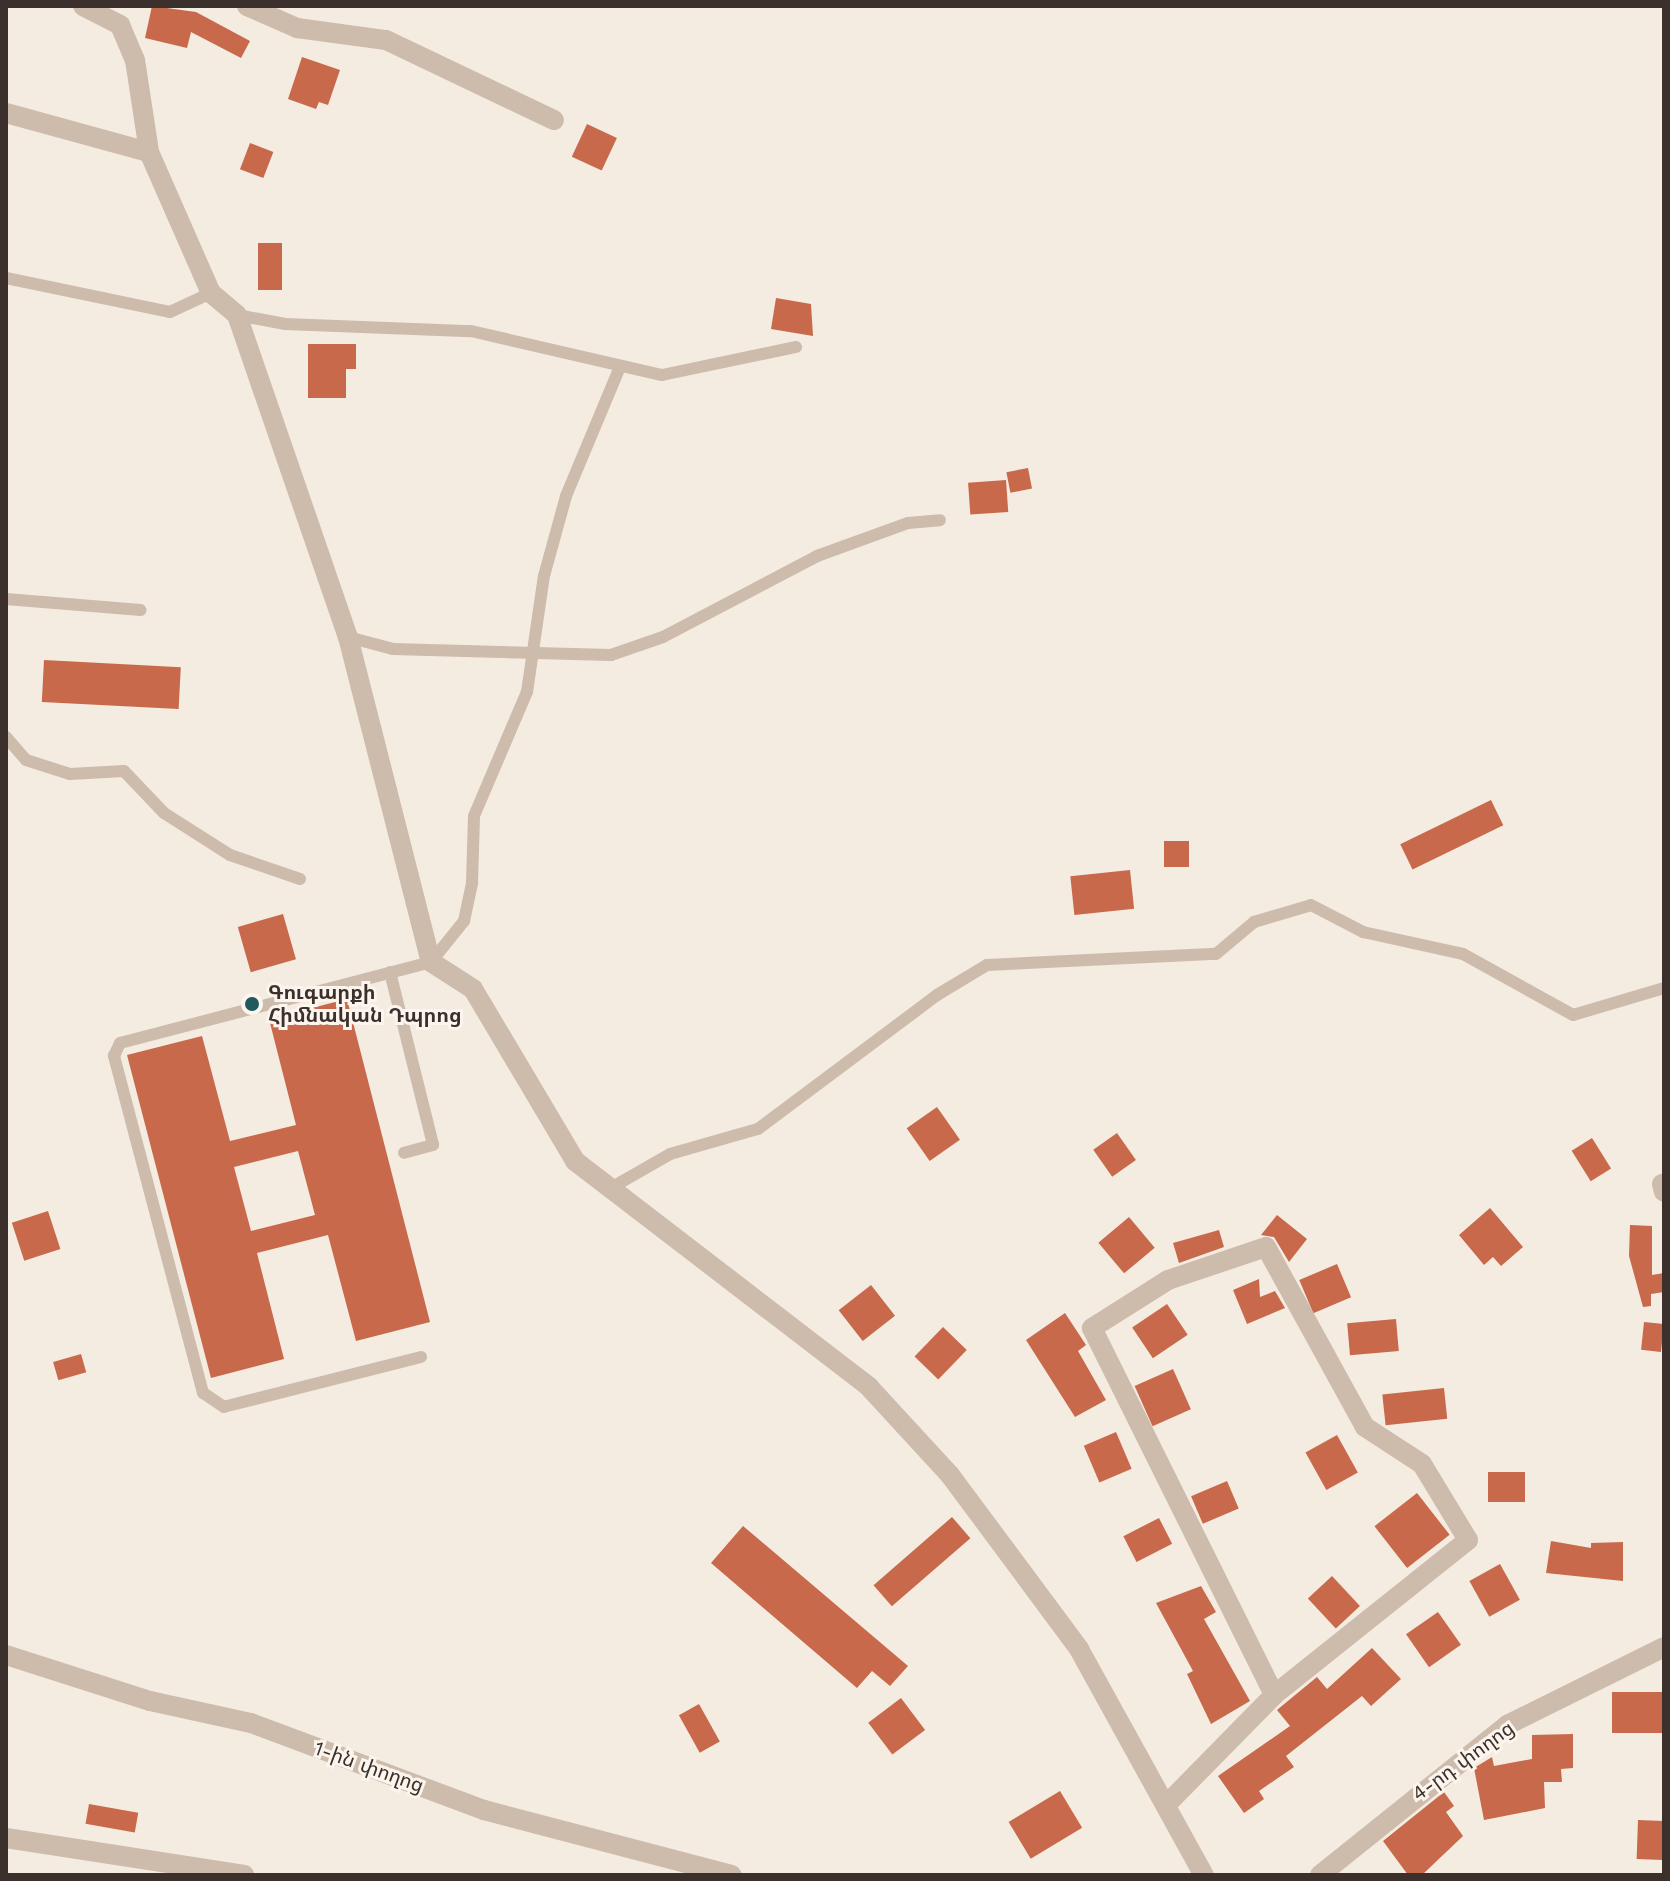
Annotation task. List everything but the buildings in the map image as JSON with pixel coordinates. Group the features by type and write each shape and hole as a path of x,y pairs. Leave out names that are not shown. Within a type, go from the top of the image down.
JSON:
{"street":[{"path":"83,6 120,25 135,60 149,152 211,293 237,315 348,637 431,962 473,989 575,1161 869,1387 950,1475 1079,1649 1168,1803 1204,1875"},
{"path":"247,6 297,28 386,40 554,120"},
{"path":"6,113 149,152"},
{"path":"1168,1803 1274,1695 1468,1540 1422,1464 1365,1427 1266,1247 1168,1280 1092,1328 1274,1695"},
{"path":"1641,1660 1664,1630"},
{"name":"4-րդ փողոց","path":"1320,1875 1507,1725 1664,1647"},
{"name":"1-ին փողոց","path":"6,1655 150,1701 251,1723 484,1810 732,1875"},
{"path":"6,1838 244,1875"}],"lane":[{"path":"6,278 170,312 211,293"},
{"path":"237,315 285,324 471,331 619,369 662,375 721,367 796,347"},
{"path":"421,1357 224,1407 203,1393 114,1056 120,1043 431,962 464,921 472,883 474,816 527,692 536,654 544,576 566,496 619,369"},
{"path":"348,637 393,649 611,655 663,637 817,556 908,523 940,520"},
{"path":"6,599 141,610"},
{"path":"6,737 26,760 70,774 124,771 164,813 230,855 300,879"},
{"path":"609,1189 670,1154 758,1129 937,995 987,965 1216,954 1254,922 1311,905 1363,932 1463,954 1573,1015 1664,988"},
{"path":"390,972 433,1145 404,1153"}],"place":[{"name":"Գուգարքի Հիմնական Դպրոց","path":"252,1004"}]}
